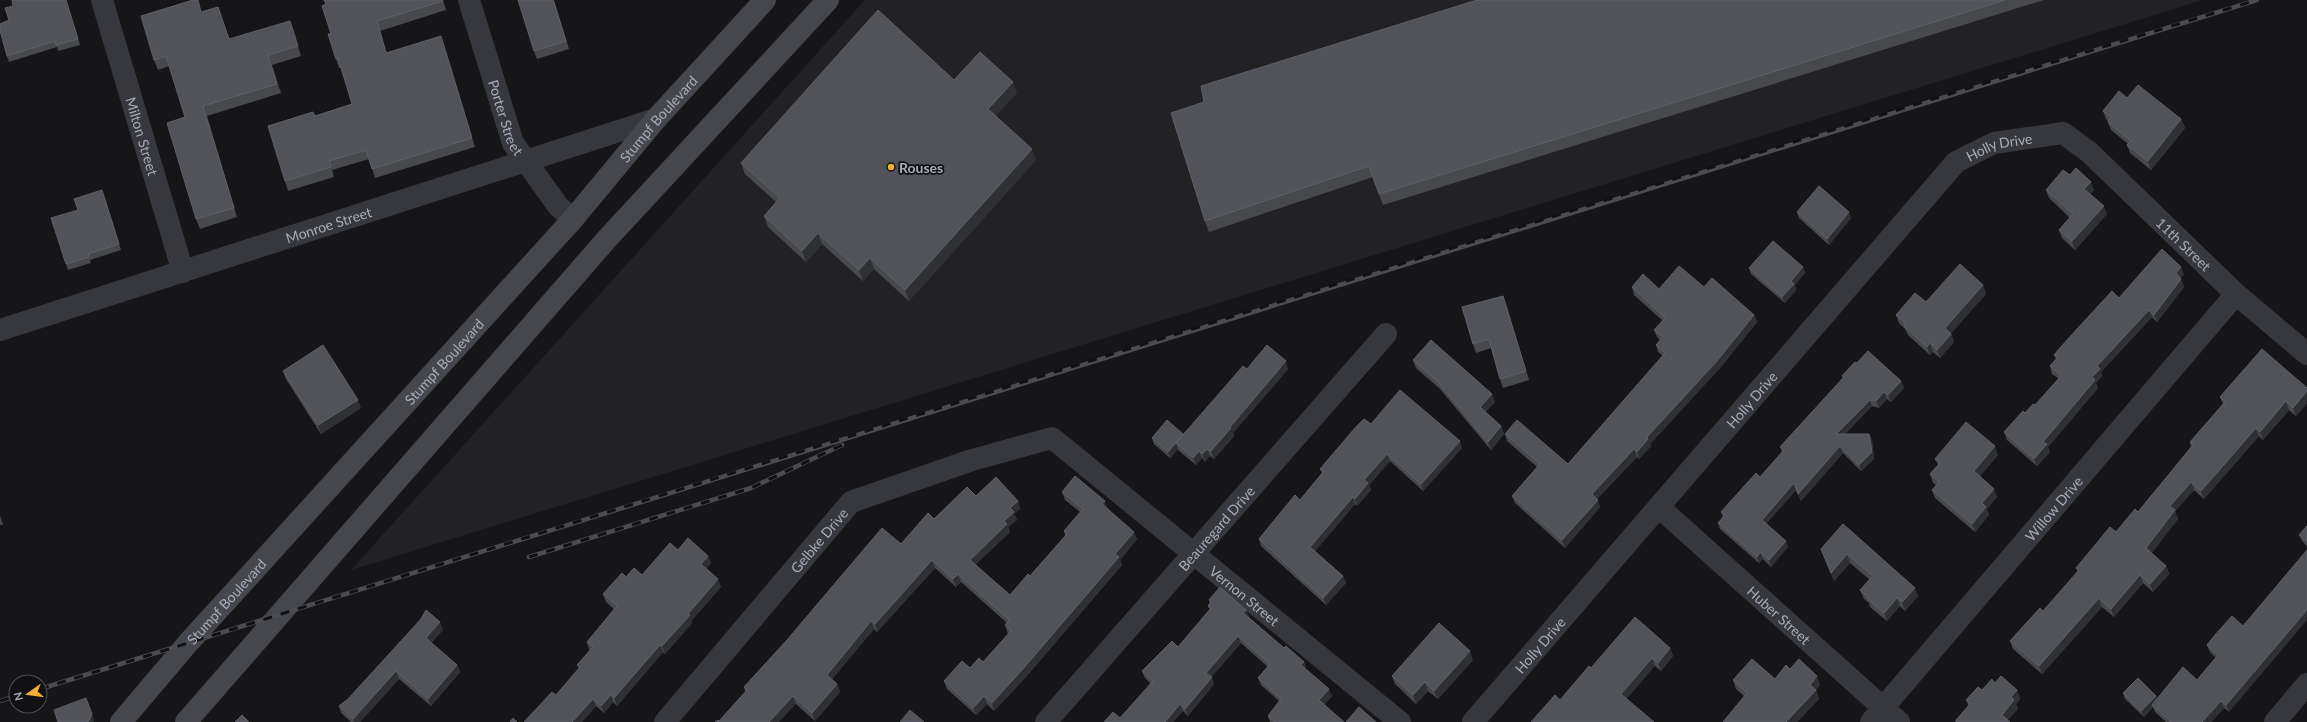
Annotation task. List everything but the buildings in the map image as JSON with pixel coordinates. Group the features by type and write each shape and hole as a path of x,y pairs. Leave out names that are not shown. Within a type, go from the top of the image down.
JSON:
{"main road":[{"name":"Stumpf Boulevard","path":"121,722 188,643 573,219 656,119 765,0"},
{"path":"186,722 606,240 828,0"}],"street":[{"name":"Milton Street","path":"102,0 183,272"},
{"name":"Porter Street","path":"469,0 513,143 558,206 573,219"},
{"name":"Monroe Street","path":"0,330 656,119"},
{"name":"11th Street","path":"2063,133 2089,152 2236,294 2307,354"},
{"name":"Holly Drive","path":"1473,722 1660,508 1956,162 1994,143 2063,133"},
{"name":"Willow Drive","path":"1884,717 2236,294"},
{"name":"Beauregard Drive","path":"1046,722 1193,552 1386,334"},
{"name":"Vernon Street","path":"1052,438 1400,722"},
{"name":"Gelbke Drive","path":"665,722 851,502 972,460 1052,438"},
{"name":"Huber Street","path":"1660,508 1884,717"},
{"path":"2275,722 2307,684"}],"shaded area":[{"path":"865,0 2203,0 351,570"}],"railway":[{"path":"48,687 1425,256 2257,0"},
{"path":"529,557 751,488 842,445"},
{"path":"0,701 8,698"}],"place":[{"name":"Rouses","path":"891,167"}]}
